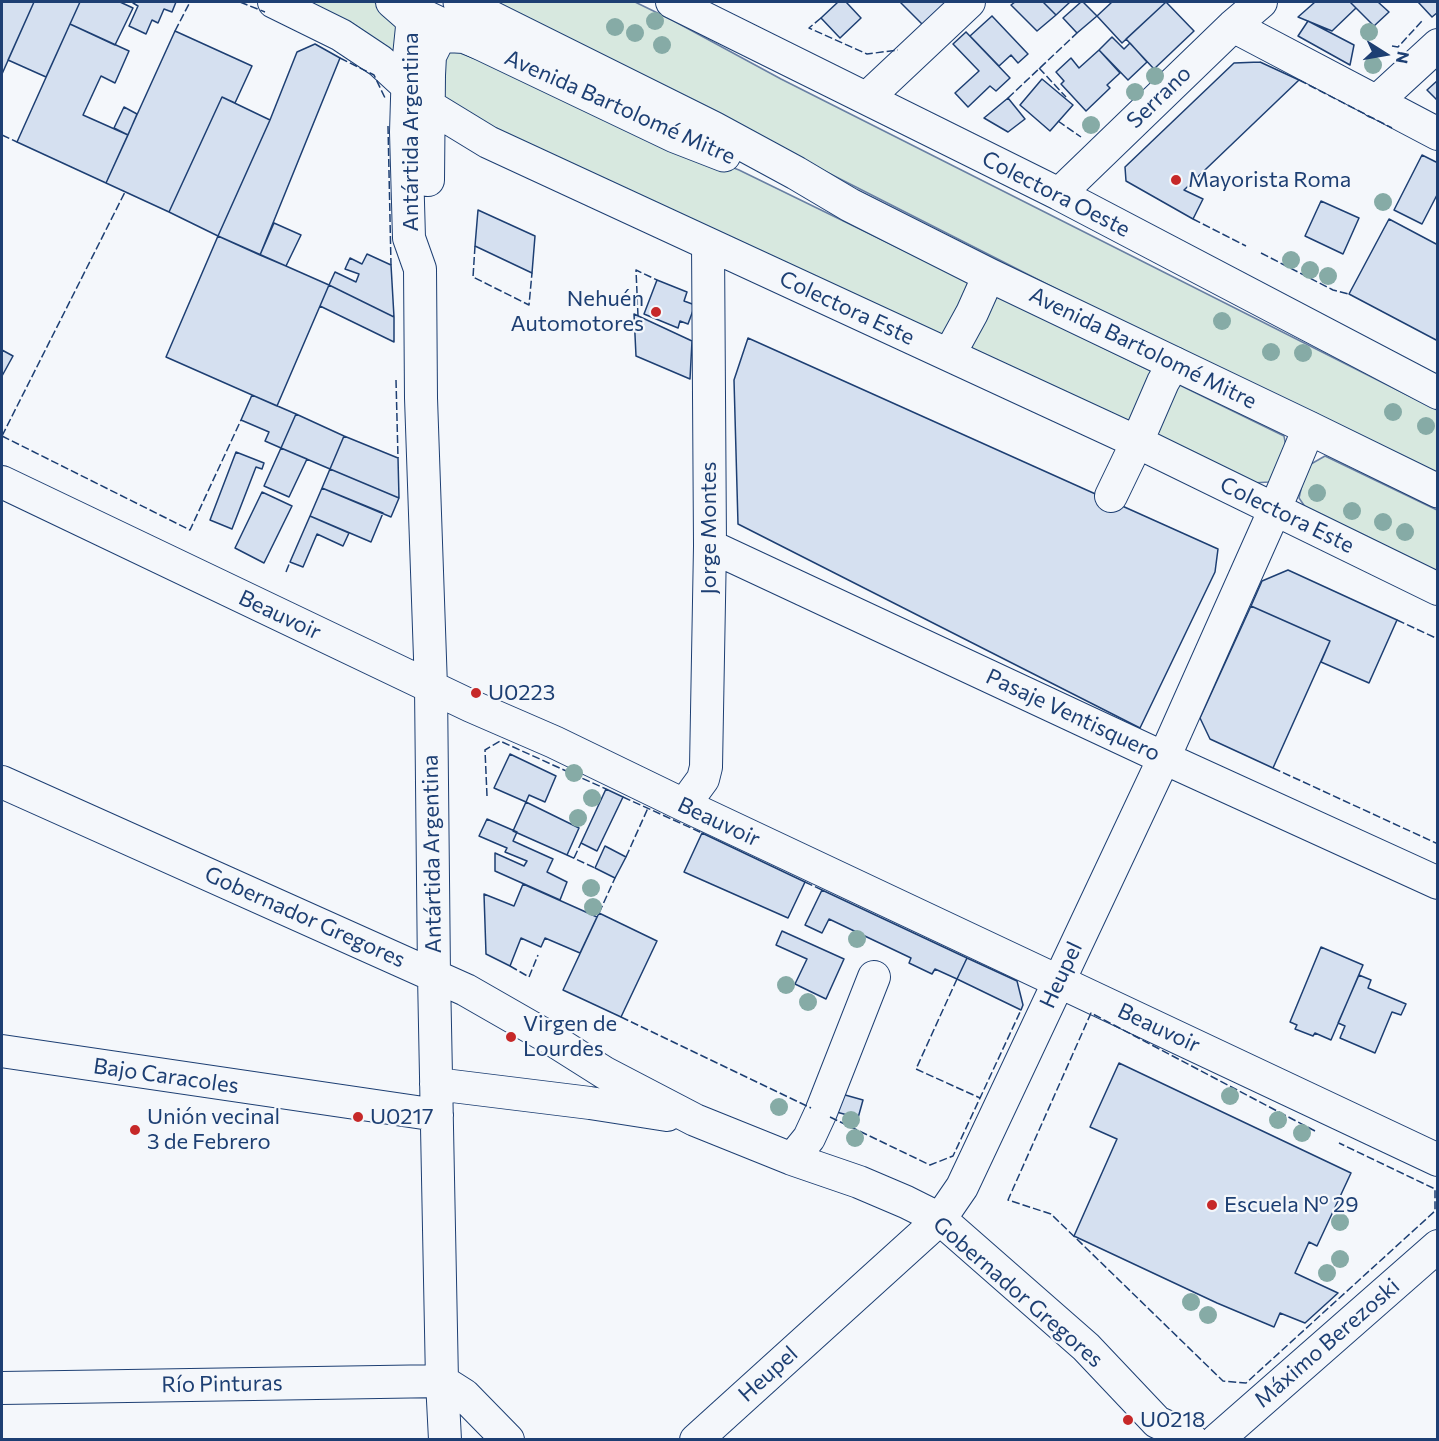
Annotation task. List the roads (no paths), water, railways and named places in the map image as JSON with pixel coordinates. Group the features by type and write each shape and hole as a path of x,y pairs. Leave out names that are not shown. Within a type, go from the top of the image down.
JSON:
{"main road":[{"name":"Avenida Bartolomé Mitre","path":"393,2 496,35 675,136 850,205 1437,491"},
{"name":"Avenida Bartolomé Mitre","path":"460,2 496,35"}],"street":[{"name":"Colectora Este","path":"274,2 341,35 380,62 418,96 488,142 1137,442 1437,589"},
{"name":"Antártida Argentina","path":"393,2 411,21 418,96"},
{"path":"475,2 496,35"},
{"name":"Colectora Oeste","path":"674,2 1059,194 1437,393"},
{"path":"867,98 969,2"},
{"name":"Serrano","path":"1059,194 1233,26 1261,2"},
{"path":"1233,26 1437,134"},
{"name":"Antártida Argentina","path":"445,1440 436,1084 431,687 421,398 420,269 408,238 406,132 418,96 429,75 430,56 437,42 447,36 496,35"},
{"path":"1376,102 1437,45"},
{"name":"Jorge Montes","path":"684,805 703,779 706,767 710,546 708,244"},
{"path":"949,355 972,313 989,274"},
{"path":"1111,496 1163,382 1174,363"},
{"name":"Heupel","path":"696,1440 940,1219 962,1187 1164,758 1309,428"},
{"name":"Beauvoir","path":"2,483 1437,1160"},
{"name":"Pasaje Ventisquero","path":"710,546 1437,883"},
{"name":"Gobernador Gregores","path":"2,782 466,990 605,1073 695,1120 792,1160 859,1182 940,1219 1086,1347 1159,1431 1188,1436 1192,1440"},
{"path":"792,1160 808,1138 821,1112 874,977"},
{"name":"Bajo Caracoles","path":"2,1051 437,1115"},
{"name":"Gobernador Gregores","path":"436,1084 590,1103 695,1120"},
{"name":"Máximo Berezoski","path":"1217,1440 1437,1246"},
{"path":"442,1381 464,1395 508,1440"},
{"name":"Río Pinturas","path":"2,1388 442,1381"}],"place":[{"name":"Mayorista Roma","path":"1176,180"},
{"name":"Nehuén Automotores","path":"656,312"},
{"name":"U0223","path":"476,693"},
{"name":"Virgen de Lourdes","path":"511,1037"},
{"name":"U0217","path":"358,1117"},
{"name":"Unión vecinal 3 de Febrero","path":"135,1130"},
{"name":"Escuela Nº 29","path":"1212,1205"},
{"name":"U0218","path":"1128,1420"}]}
